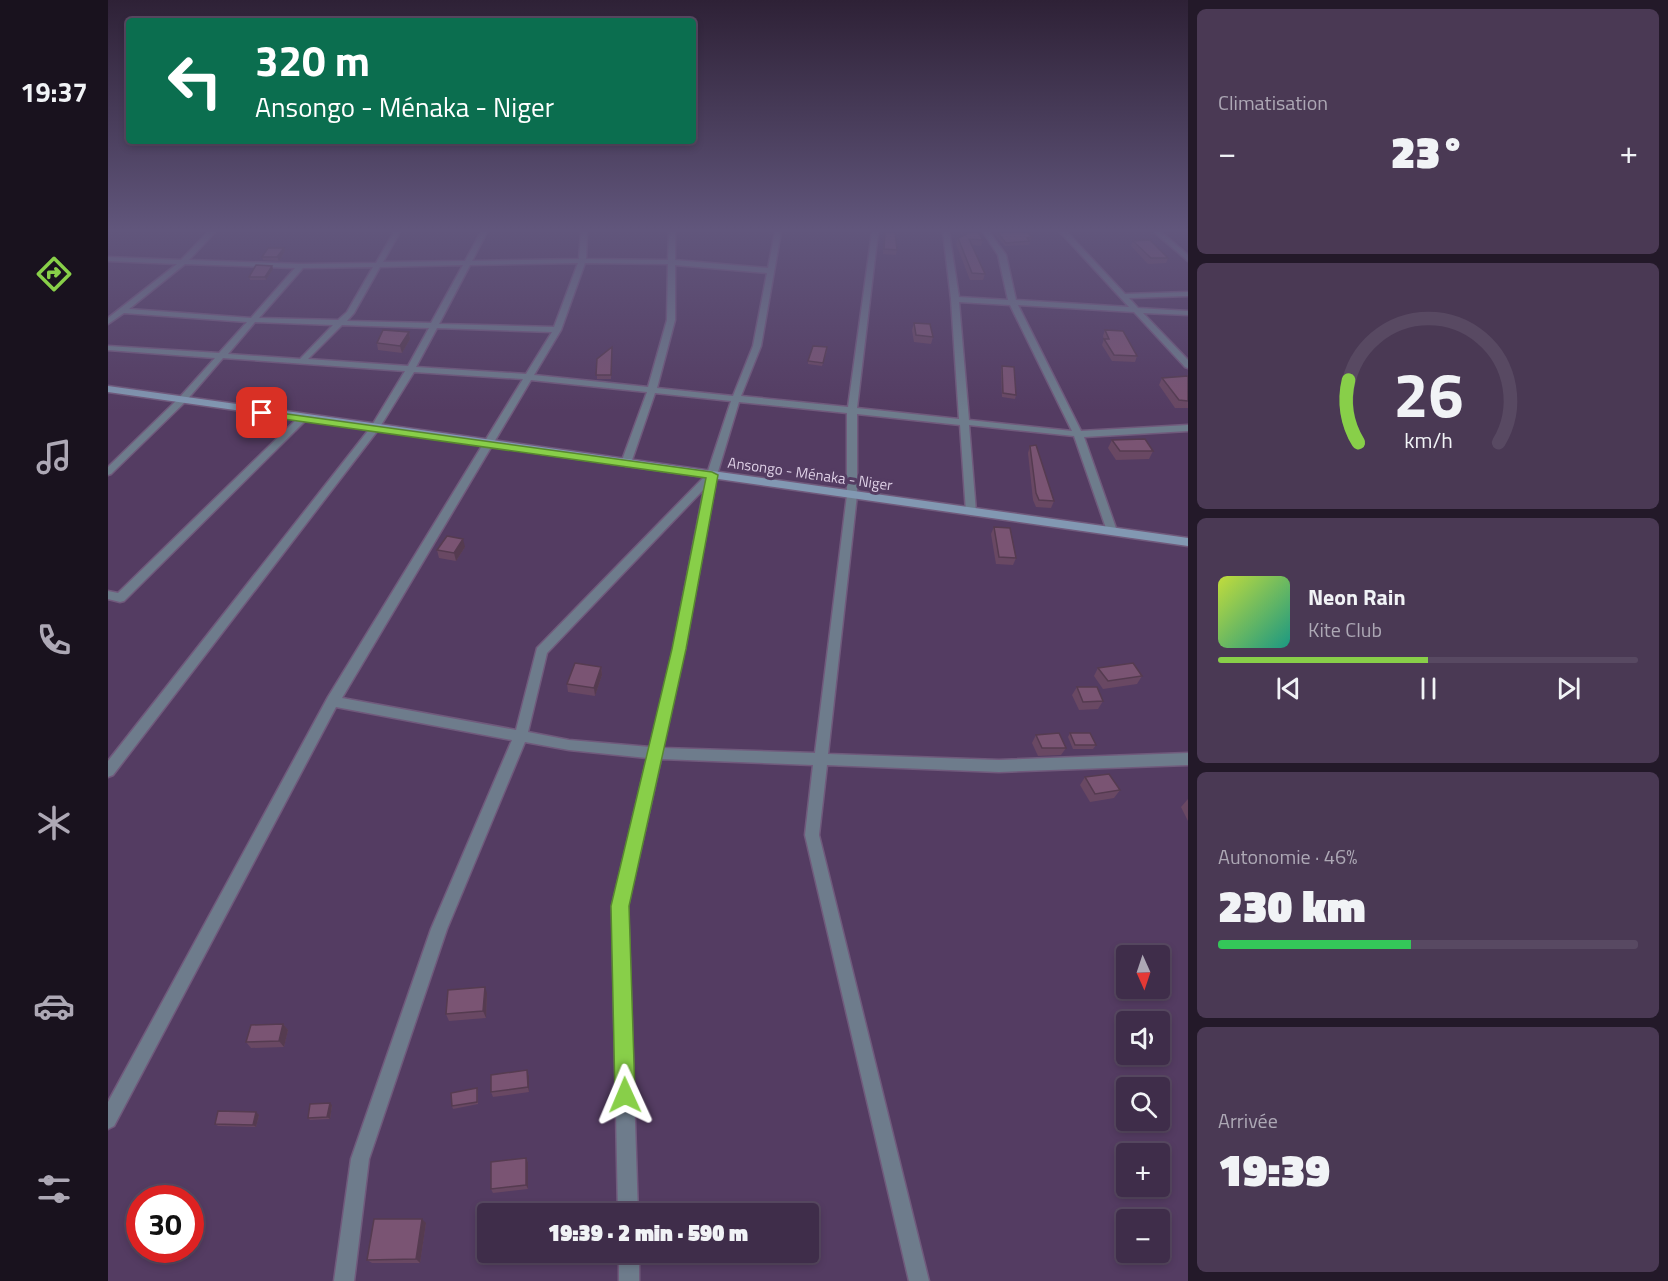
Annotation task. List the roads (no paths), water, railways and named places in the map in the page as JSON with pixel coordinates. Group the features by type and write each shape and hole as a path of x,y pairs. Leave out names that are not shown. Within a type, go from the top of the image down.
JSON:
{"main road":[{"name":"Ansongo - Ménaka - Niger","path":"108,389 302,419 488,443 1188,542"}],"street":[{"path":"108,322 146,292"},
{"path":"108,472 182,400 278,292"},
{"path":"302,362 350,313 363,292"},
{"path":"108,771 375,428 411,369 453,292"},
{"path":"108,1120 333,701 557,330 571,292"},
{"path":"626,463 652,390 671,320 671,292"},
{"path":"628,1203 620,906 679,649 712,475 736,398 757,346 768,292"},
{"path":"867,292 852,409 852,495 812,835 920,1281"},
{"path":"954,292 971,512"},
{"path":"1010,292 1013,303 1078,434 1112,531"},
{"path":"1121,292 1188,365"},
{"path":"1125,296 1188,294"},
{"path":"955,298 1188,313"},
{"path":"122,311 252,320 557,330"},
{"path":"108,348 527,377 965,420 1078,434 1188,428"},
{"path":"108,595 120,598 302,419"},
{"path":"344,1281 360,1159 439,929 521,735 541,651 712,475"},
{"path":"333,701 569,745 655,753 999,766 1187,758"},
{"path":"629,1263 629,1281"}]}
